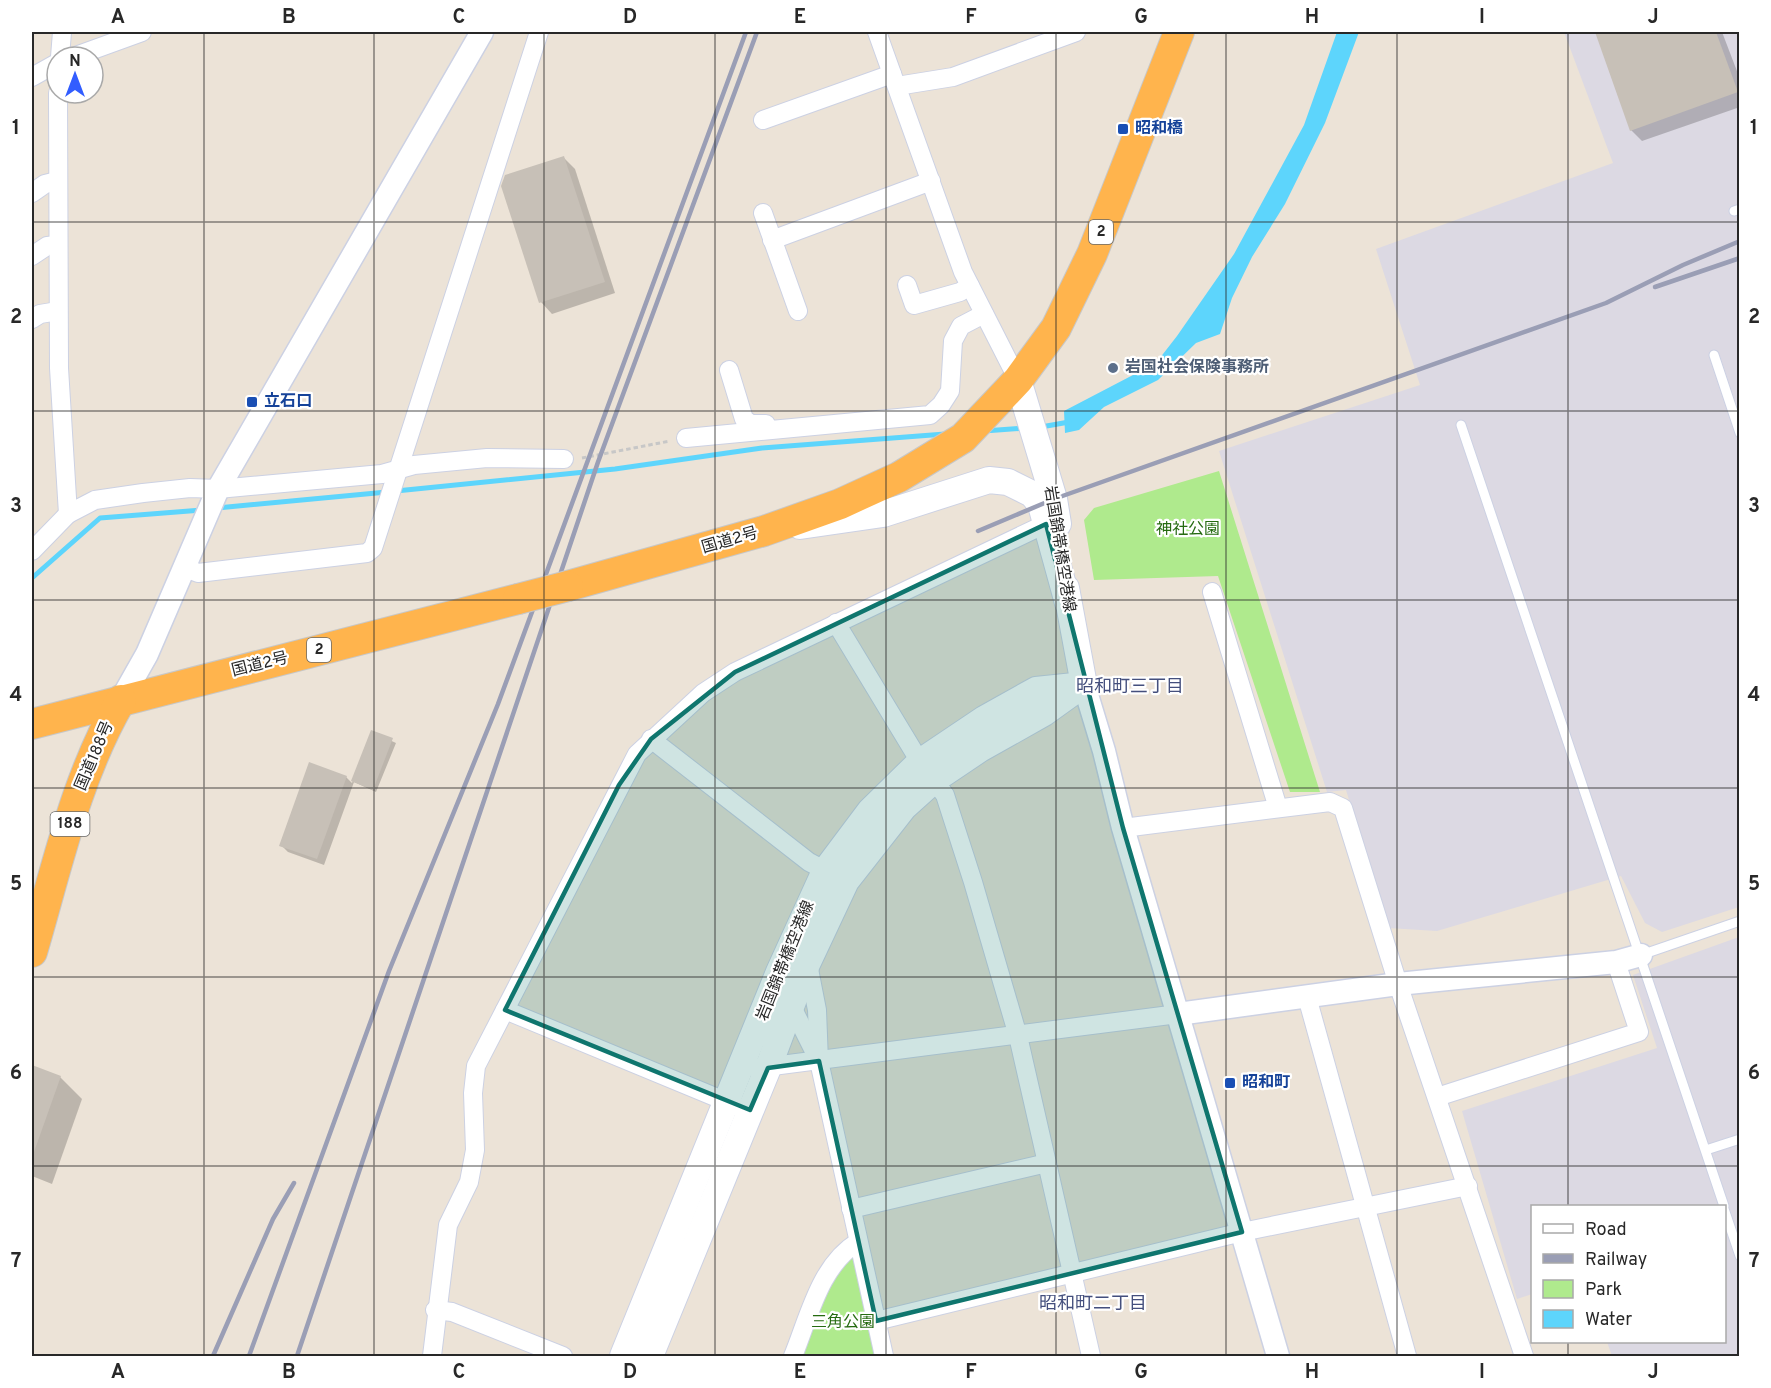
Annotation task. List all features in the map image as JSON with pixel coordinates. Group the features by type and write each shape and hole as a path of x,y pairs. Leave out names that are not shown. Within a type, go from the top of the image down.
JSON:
{"highway":[{"name":"国道2号","path":"32,724 568,586 764,531 840,504 899,477 963,438 1018,380 1056,328 1092,254 1179,32"},
{"name":"国道188号","path":"32,952 86,773 101,734 121,700"}],"main road":[{"name":"岩国錦帯橋空港線","path":"650,1356 739,1106 743,1068 779,972 835,876 904,807 927,771 980,749 1044,713 1083,685 1051,521 1054,499 1018,380"},
{"path":"764,531 883,514 989,480 1008,482 1032,494 1051,521"},
{"name":"岩国錦帯橋空港線","path":"623,1356 739,1106 768,1068 807,964 835,876"}],"street":[{"path":"105,45 142,32"},
{"path":"121,700 147,654 200,526 216,494 482,32"},
{"path":"183,567 198,573 367,554 373,548 539,32"},
{"path":"877,32 970,286 1018,380"},
{"path":"763,120 894,80 953,77 1076,32"},
{"path":"58,105 58,311 68,514"},
{"path":"32,193 45,184 57,181"},
{"path":"772,240 931,181"},
{"path":"763,213 798,311"},
{"path":"32,256 47,246 57,245"},
{"path":"907,285 914,305 960,292 970,286"},
{"path":"32,320 40,314 58,311"},
{"path":"686,438 930,415 950,392 953,341 961,326 984,314"},
{"path":"729,370 744,419 751,424 788,425 790,428"},
{"path":"32,551 68,514 94,500 190,488 216,494 395,478 414,465 487,458 564,459"},
{"path":"432,1356 435,1310 448,1225 469,1182 475,1150 473,1093 476,1066 637,754 703,693 735,672 1051,521"},
{"path":"1212,592 1278,808"},
{"path":"836,623 927,771 945,795 1018,1036 1090,1356"},
{"path":"1083,685 1278,1356"},
{"path":"651,739 809,862 835,876"},
{"path":"1123,828 1330,802 1343,808 1398,984 1524,1356"},
{"path":"743,1068 768,1068 1018,1036 1398,984 1616,962 1641,955"},
{"path":"1437,1097 1639,1032 1616,962"},
{"path":"807,964 817,1010 819,1061 884,1356"},
{"path":"779,972 791,1008 819,1061"},
{"path":"1307,997 1407,1356"},
{"path":"506,1010 739,1106"},
{"path":"851,1209 1047,1163"},
{"path":"876,1321 1242,1232 1468,1186"},
{"path":"794,1356 829,1269 844,1251 858,1242"},
{"path":"435,1310 452,1312 562,1356"}],"lane":[{"path":"1714,355 1740,433"},
{"path":"1461,425 1641,955 1723,1205"},
{"path":"1641,955 1740,921"},
{"path":"1706,1150 1740,1138"},
{"path":"1726,1214 1740,1256"}],"path":[{"path":"564,459 600,456 686,438"}],"highlighted area":[{"path":"1046,524 1123,828 1242,1232 876,1321 819,1061 768,1068 750,1110 505,1010 619,785 651,739 735,672"}],"shaded area":[{"path":"1564,32 1739,32 1739,907 1662,932 1645,923 1621,876 1437,931 1388,928 1346,790 1327,792 1219,451 1420,385 1376,249 1613,163"},
{"path":"1739,937 1739,1356 1612,1356 1607,1343 1726,1343 1726,1205 1531,1205 1531,1294 1517,1299 1462,1111 1657,1048 1633,975"}],"green space":[{"name":"神社公園","path":"1219,471 1320,792 1290,792 1218,576 1094,580 1084,520 1094,508"},
{"name":"三角公園","path":"859,1247 885,1356 794,1356 829,1269"}],"water":[{"path":"1337,32 1359,32 1325,123 1285,204 1252,257 1232,298 1220,334 1196,343 1158,380 1104,407 1079,430 1065,433 1064,411 1156,363 1234,254 1304,125"}],"building":[{"path":"1595,32 1716,32 1738,92 1630,131"},
{"path":"564,156 605,282 539,303 501,186 505,175"},
{"path":"371,730 393,738 373,790 351,781"},
{"path":"309,762 347,776 317,859 279,846"},
{"path":"32,1065 61,1076 34,1152 32,1152"}],"waterway":[{"path":"1041,427 1069,422"},
{"path":"984,431 1025,428"},
{"path":"396,491 615,469 762,448 945,434"},
{"path":"217,508 387,492"},
{"path":"32,578 100,518 202,510"}],"railway":[{"path":"249,1356 389,971 498,704 746,32"},
{"path":"297,1356 598,462 757,32"},
{"path":"978,531 1054,499 1606,303 1683,265 1740,241"},
{"path":"1655,287 1740,258"},
{"path":"213,1356 273,1219 294,1183"}],"place":[{"name":"昭和橋","path":"1123,129"},
{"name":"岩国社会保険事務所","path":"1113,368"},
{"name":"立石口","path":"252,402"},
{"name":"昭和町","path":"1230,1083"}],"district":[{"name":"昭和町三丁目","path":"1130,687"},
{"name":"昭和町二丁目","path":"1093,1304"}]}
